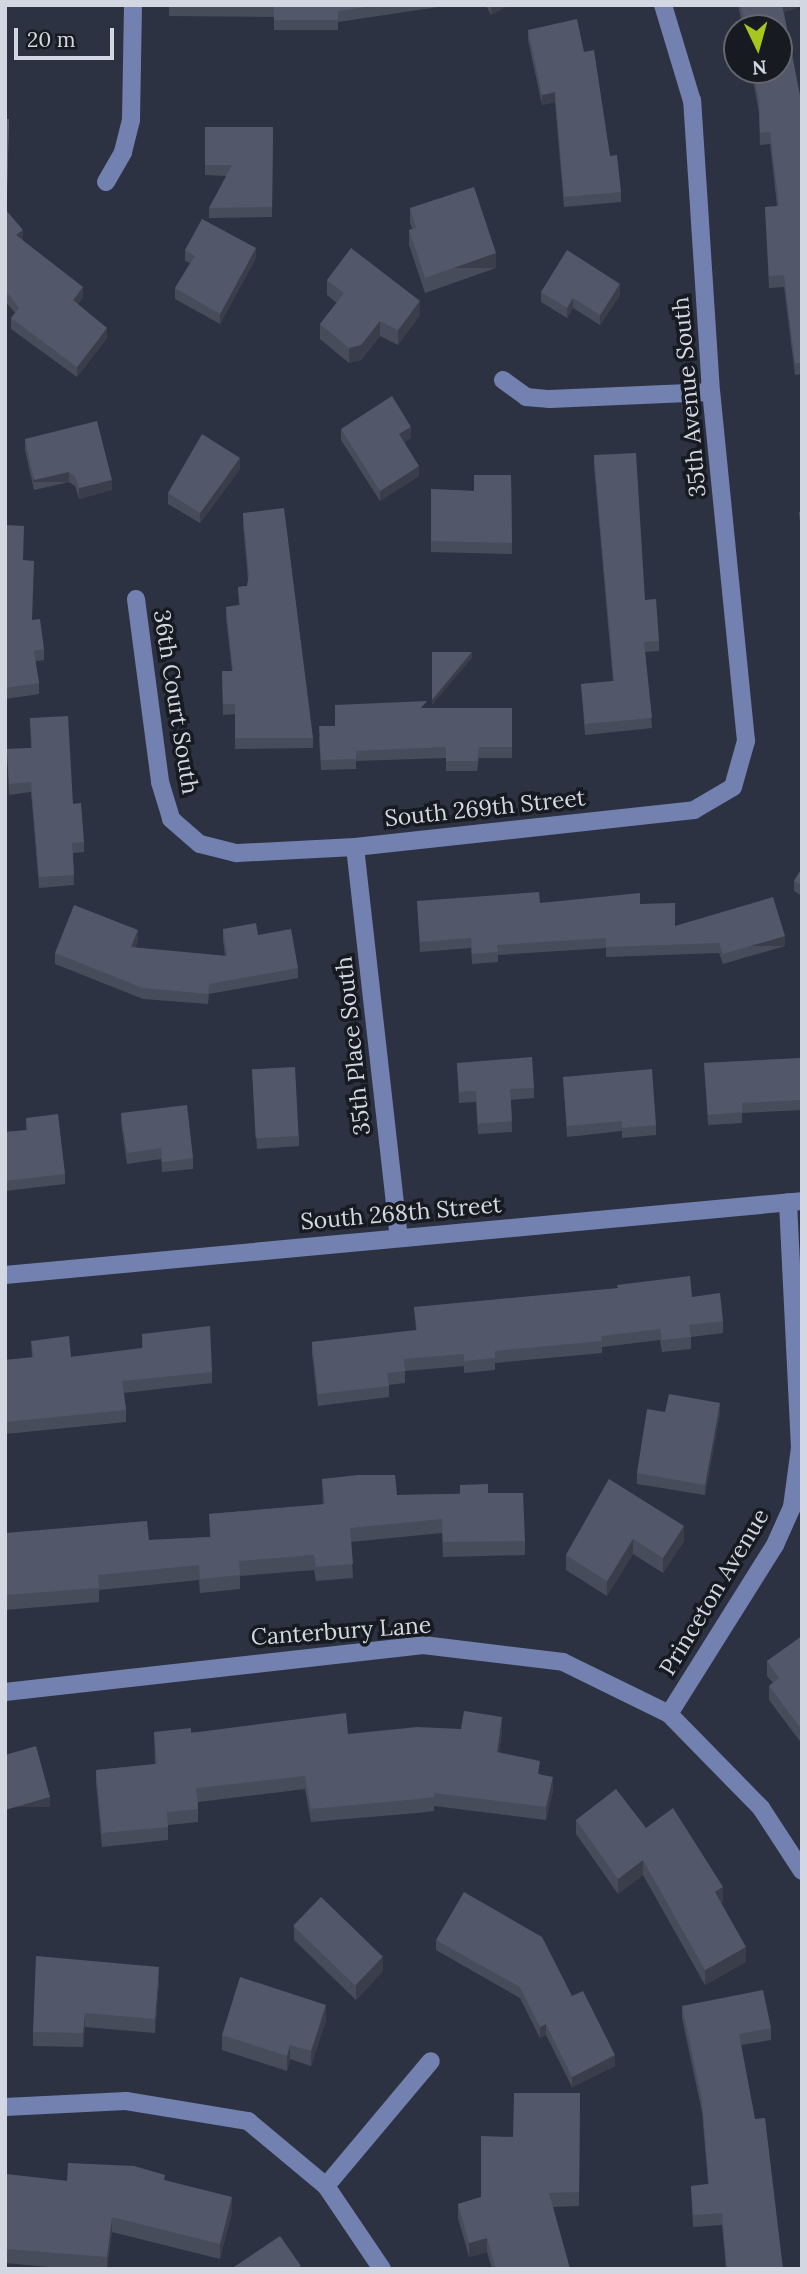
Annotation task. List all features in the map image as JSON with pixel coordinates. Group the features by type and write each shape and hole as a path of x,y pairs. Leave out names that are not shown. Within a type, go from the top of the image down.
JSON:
{"street":[{"path":"106,182 123,152 131,120 133,5"},
{"name":"35th Avenue South","path":"663,5 692,102 712,392 746,741 733,787"},
{"path":"503,380 526,397 550,399 712,392"},
{"name":"36th Court South","path":"136,599 160,782 171,820 200,844 237,853"},
{"name":"South 269th Street","path":"237,853 355,847 694,810 733,787"},
{"name":"35th Place South","path":"355,847 399,1238"},
{"name":"South 268th Street","path":"5,1275 795,1201"},
{"name":"Princeton Avenue","path":"669,1714 775,1545 792,1507 800,1448 795,1201"},
{"name":"Canterbury Lane","path":"5,1692 423,1645 563,1662 669,1714"},
{"path":"669,1714 761,1808 802,1871"},
{"path":"326,2186 431,2061"},
{"path":"5,2107 126,2101 248,2121 326,2186 382,2269"}],"building":[{"path":"169,5 380,5 338,11 338,20 274,20 274,7"},
{"path":"741,5 782,5 784,14 743,14"},
{"path":"577,19 584,52 594,50 610,156 617,155 621,192 564,197 555,92 542,95 528,30"},
{"path":"793,61 800,96 802,95 802,363 795,363 784,275 769,276 765,207 779,206 770,132 760,133 756,84 793,84"},
{"path":"5,119 9,119 7,188 5,188"},
{"path":"205,127 273,127 272,207 209,208 232,165 205,165"},
{"path":"474,187 496,253 425,278 409,230 416,228 410,208"},
{"path":"5,209 23,230 16,235 83,287 73,300 107,328 77,367 11,318 19,308 5,290"},
{"path":"202,219 256,248 220,314 175,288 195,256 185,250"},
{"path":"351,248 420,301 398,330 380,321 361,345 349,348 320,324 344,293 327,280"},
{"path":"567,250 620,284 600,315 573,298 567,308 541,292"},
{"path":"392,396 411,427 399,434 419,466 380,491 341,429"},
{"path":"97,421 112,480 79,488 75,476 69,472 34,480 25,439"},
{"path":"202,434 240,458 200,513 168,493"},
{"path":"636,453 645,600 656,599 659,641 644,642 652,718 585,724 581,684 614,681 594,455"},
{"path":"474,475 511,475 512,543 431,541 431,489 474,491"},
{"path":"284,508 313,738 235,738 235,704 223,704 222,671 233,671 226,607 240,605 238,587 247,586 249,576 243,513"},
{"path":"799,512 802,512 802,542"},
{"path":"5,525 24,526 23,560 34,561 32,620 40,619 44,649 34,651 39,683 5,688"},
{"path":"432,652 472,652 432,700"},
{"path":"427,701 421,708 512,708 512,747 479,747 477,761 446,761 446,747 356,751 356,759 321,760 319,726 335,726 335,705"},
{"path":"68,716 73,804 81,803 84,842 72,843 74,875 39,877 31,782 9,784 7,749 32,748 30,718"},
{"path":"802,868 802,885 794,881"},
{"path":"539,892 540,903 640,893 640,904 675,903 675,926 773,897 785,936 723,954 719,943 606,947 606,938 497,945 498,952 472,954 471,938 420,942 417,901"},
{"path":"74,905 138,930 131,947 227,956 223,929 256,923 258,935 291,929 298,968 209,984 208,994 143,988 55,953"},
{"path":"532,1057 534,1088 510,1089 512,1121 478,1124 476,1091 459,1092 457,1063"},
{"path":"802,1058 802,1100 742,1103 742,1112 708,1115 704,1063"},
{"path":"295,1067 299,1136 256,1138 252,1069"},
{"path":"652,1069 656,1125 622,1128 622,1121 567,1126 563,1077"},
{"path":"187,1105 193,1158 162,1162 161,1148 127,1153 121,1113"},
{"path":"58,1114 65,1174 5,1181 5,1132 28,1130 26,1118"},
{"path":"690,1276 692,1297 720,1293 723,1321 689,1325 691,1337 662,1340 660,1329 601,1336 602,1341 495,1351 495,1358 464,1361 464,1354 404,1359 405,1371 387,1373 389,1386 318,1394 312,1342 417,1330 414,1307 618,1288 617,1285"},
{"path":"210,1326 212,1372 122,1381 126,1410 5,1422 5,1360 34,1357 31,1341 69,1336 71,1357 143,1348 142,1334"},
{"path":"669,1394 720,1403 705,1485 637,1473 647,1409 665,1412"},
{"path":"395,1475 397,1495 460,1494 460,1485 488,1484 488,1493 523,1493 525,1541 443,1542 442,1519 350,1528 353,1564 316,1567 314,1555 239,1561 240,1575 200,1579 199,1565 98,1575 99,1588 5,1595 5,1533 147,1521 149,1540 211,1537 209,1514 325,1504 322,1479"},
{"path":"609,1479 684,1526 663,1558 633,1539 607,1581 566,1555"},
{"path":"802,1636 802,1730 769,1686 779,1678 767,1661"},
{"path":"464,1711 502,1717 497,1752 540,1761 538,1774 553,1777 546,1807 434,1793 434,1797 311,1809 305,1776 196,1788 198,1809 167,1812 168,1827 102,1833 96,1770 157,1764 154,1732 191,1728 191,1733 346,1713 348,1734 417,1727 461,1729"},
{"path":"36,1746 50,1797 5,1810 5,1755"},
{"path":"616,1789 646,1828 673,1808 723,1887 715,1892 746,1947 705,1970 643,1860 618,1879 576,1820"},
{"path":"464,1892 542,1937 572,1996 583,1991 615,2055 572,2077 546,2024 540,2027 520,1987 436,1940"},
{"path":"321,1897 383,1957 355,1986 293,1926"},
{"path":"36,1956 159,1967 155,2019 85,2013 83,2033 33,2032"},
{"path":"240,1977 326,2005 311,2051 290,2045 287,2056 222,2035"},
{"path":"763,1990 771,2028 739,2034 755,2119 765,2118 783,2269 727,2269 722,2213 693,2215 691,2186 709,2184 702,2100 682,2006"},
{"path":"514,2093 580,2093 579,2192 549,2193 570,2269 496,2269 487,2238 469,2243 458,2204 481,2197 481,2136 513,2137"},
{"path":"68,2163 134,2166 165,2175 164,2180 232,2197 220,2244 112,2217 107,2257 5,2249 5,2174 67,2181"},
{"path":"280,2236 301,2266 297,2269 231,2269"}]}
